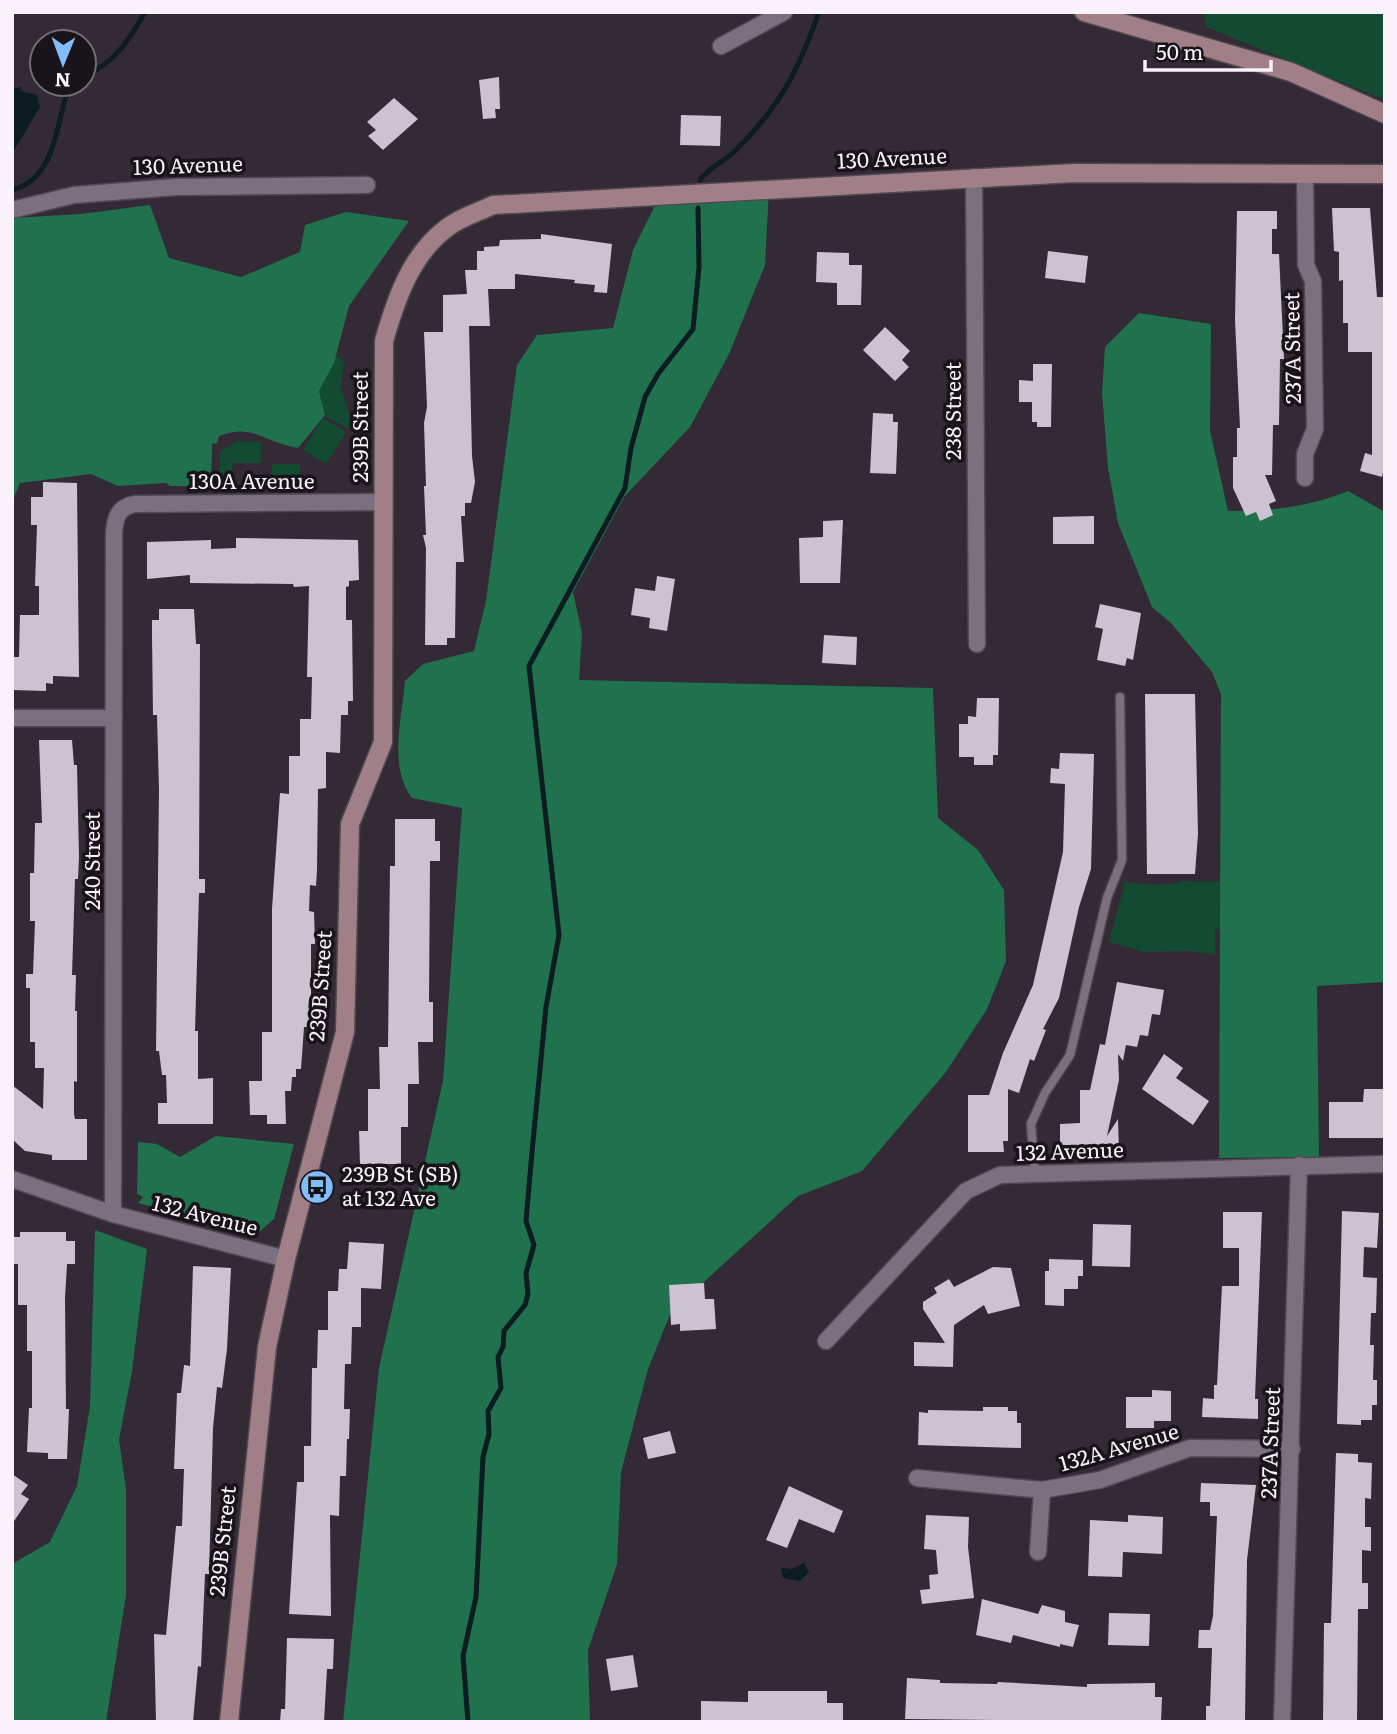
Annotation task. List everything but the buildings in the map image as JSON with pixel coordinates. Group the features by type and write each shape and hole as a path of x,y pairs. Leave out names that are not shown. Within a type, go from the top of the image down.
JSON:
{"street":[{"path":"721,46 785,12"},
{"path":"1084,12 1291,72 1385,114"},
{"name":"130 Avenue","path":"419,256 449,226 493,205 1074,173 1305,176 1385,174"},
{"name":"237A Street","path":"1305,176 1306,265 1313,281 1315,429 1305,454 1305,478"},
{"name":"238 Street","path":"974,177 977,644"},
{"name":"130 Avenue","path":"12,210 74,195 176,187 367,185"},
{"name":"239B Street","path":"229,1722 267,1346 286,1259 345,1032 350,824 383,743 384,341 398,293 419,256"},
{"name":"130A Avenue","path":"121,510 135,504 384,502"},
{"name":"240 Street","path":"113,1214 114,533 121,510"},
{"path":"12,718 114,718"},
{"name":"132 Avenue","path":"826,1341 966,1191 1000,1175 1385,1164"},
{"name":"237A Street","path":"1282,1722 1299,1166"},
{"name":"132 Avenue","path":"13,1180 113,1214 286,1259"},
{"name":"132A Avenue","path":"917,1478 1042,1490 1100,1480 1190,1448 1292,1449"},
{"name":"132A Avenue","path":"1038,1552 1042,1490"}],"lane":[{"path":"1035,1174 1031,1124 1045,1093 1070,1055 1107,898 1122,860 1120,698"}],"green space":[{"path":"1203,12 1385,12 1385,100 1206,27"},
{"path":"769,189 765,265 729,354 690,427 624,497 573,592 582,633 579,680 933,688 938,818 978,850 1004,890 1006,961 987,1009 946,1072 862,1171 798,1196 671,1312 648,1369 621,1472 617,1564 588,1650 590,1722 343,1722 379,1368 443,1081 462,808 412,798 405,785 400,772 398,742 405,681 423,664 474,651 486,601 517,365 537,335 613,328 633,250 660,195"},
{"path":"150,205 169,258 241,277 300,252 305,225 346,212 409,221 349,306 334,363 319,391 325,415 298,448 250,433 231,433 219,436 217,443 212,444 211,486 170,486 166,483 118,486 91,474 20,483 12,502 12,218 81,214"},
{"path":"1139,313 1211,324 1210,431 1228,511 1290,507 1348,491 1385,512 1385,982 1317,986 1319,1157 1219,1158 1221,694 1212,672 1171,623 1152,607 1118,523 1108,467 1102,393 1105,347"},
{"path":"336,355 344,361 341,389 355,432 326,417 319,391"},
{"path":"323,418 346,432 326,464 303,450"},
{"path":"237,441 261,442 261,463 233,463 232,482 219,482 220,452"},
{"path":"272,464 300,464 300,482 271,482"},
{"path":"1183,881 1220,882 1220,930 1215,928 1215,955 1191,951 1144,952 1109,942 1125,882 1163,884"},
{"path":"216,1136 294,1144 274,1219 259,1232 244,1232 138,1203 143,1197 137,1194 138,1142 157,1144 180,1157"},
{"path":"95,1230 147,1249 132,1371 119,1440 126,1489 126,1595 106,1722 12,1722 12,1564 50,1542 77,1486 90,1406"}],"shaded area":[{"path":"21,87 21,91 28,93 28,98 38,98 40,107 12,154 12,89"},
{"path":"804,1563 809,1572 800,1581 783,1578 781,1568 792,1569"}],"waterway":[{"path":"98,69 113,58 145,12"},
{"path":"700,180 733,153 775,104 795,71 819,12"},
{"path":"12,190 27,184 46,163 66,98"},
{"path":"468,1722 463,1656 476,1597 483,1457 489,1434 488,1411 501,1388 498,1357 503,1347 504,1331 525,1305 528,1294 526,1273 534,1245 526,1221 546,1007 559,935 529,666 625,488 631,448 645,397 658,374 693,329 699,267 698,208"}],"place":[{"name":"239B St (SB) at 132 Ave","path":"317,1187"}]}
